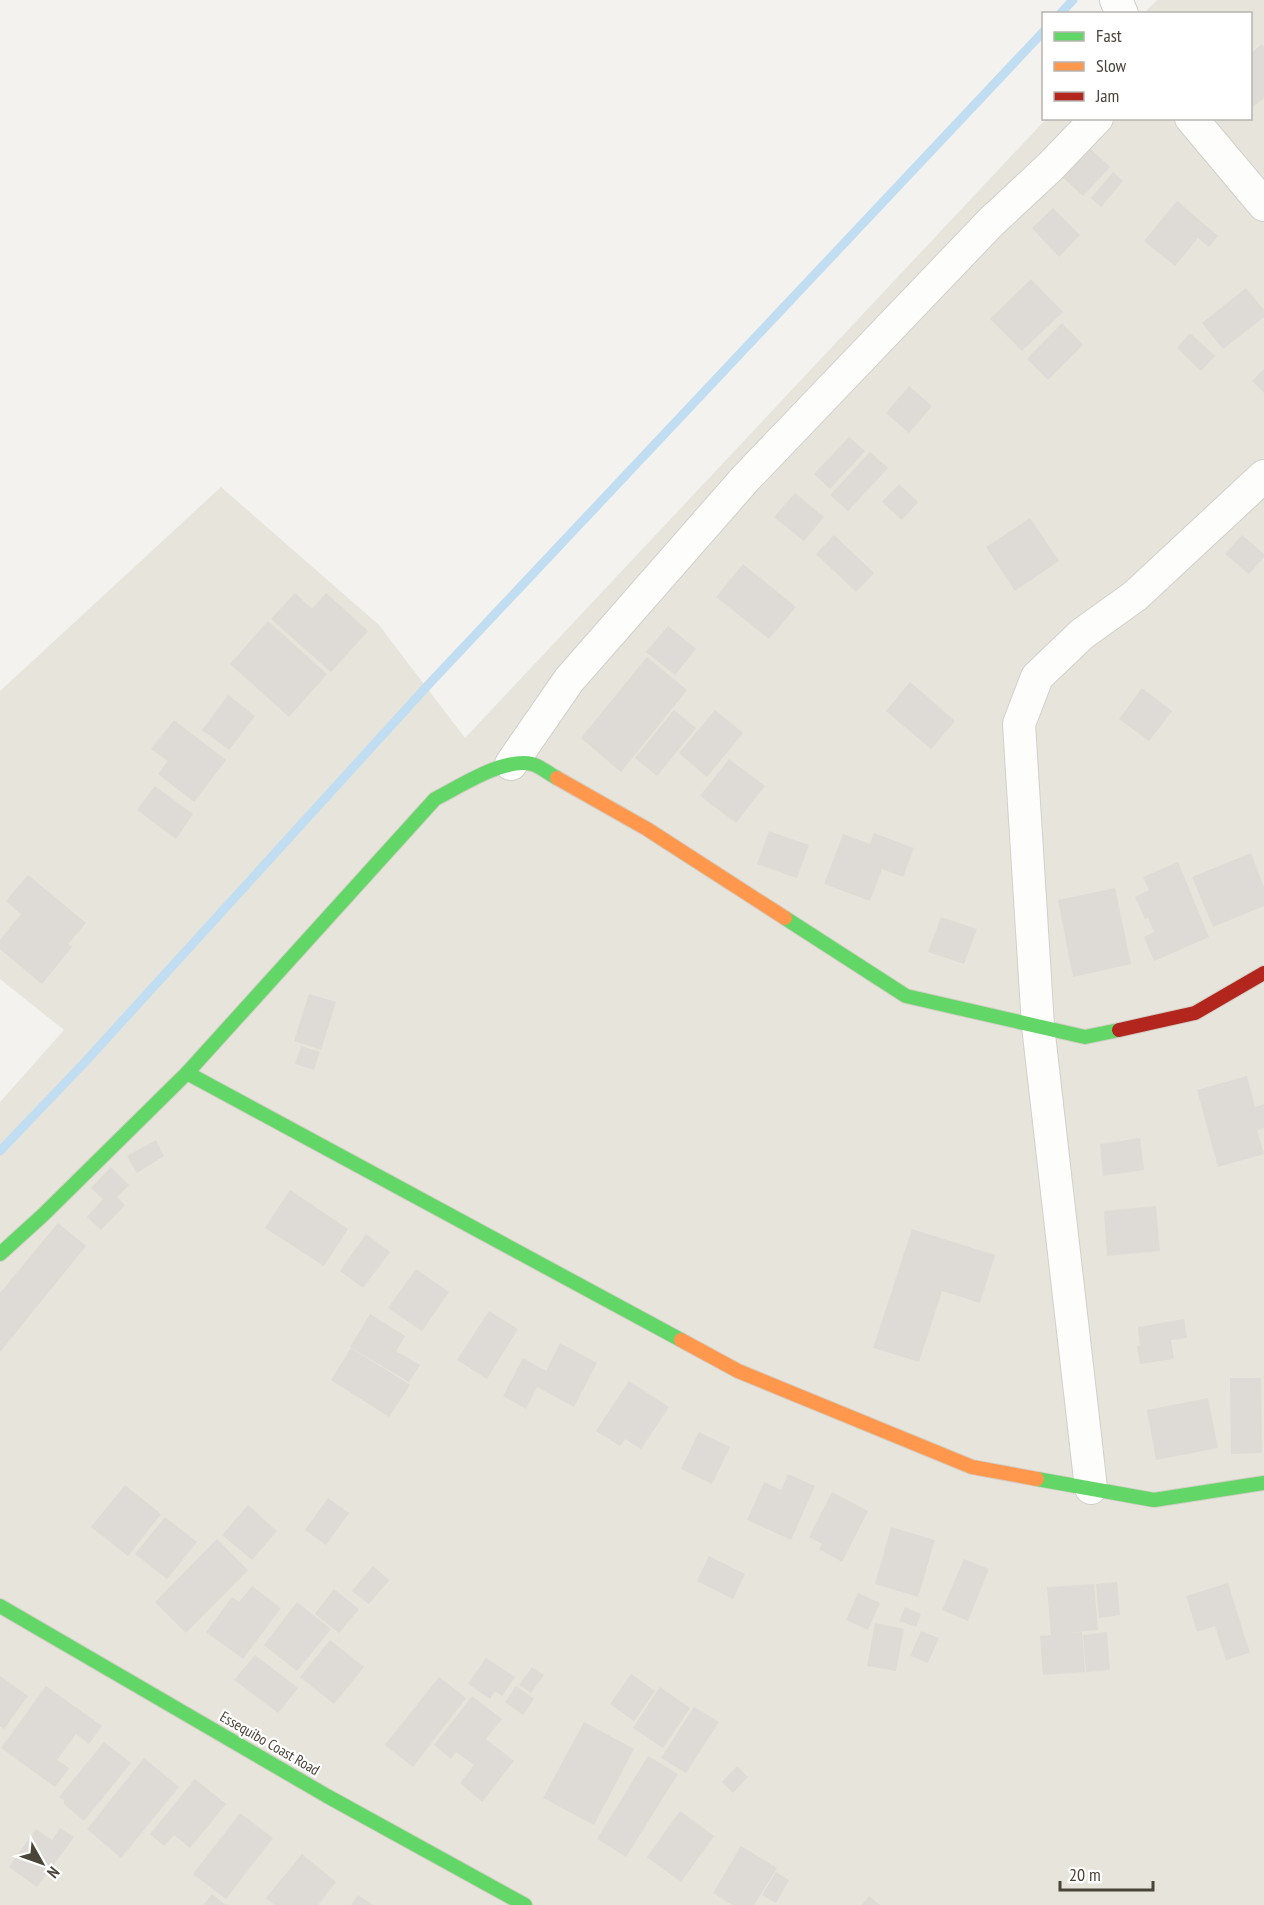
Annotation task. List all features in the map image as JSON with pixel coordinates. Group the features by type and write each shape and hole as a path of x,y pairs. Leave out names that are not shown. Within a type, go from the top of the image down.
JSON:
{"street":[{"path":"511,764 569,680 746,479 991,222 1050,167 1095,120"},
{"path":"1193,120 1264,205"},
{"path":"1091,1488 1038,1026 1019,724 1037,677 1082,634 1135,596 1264,476"},
{"path":"0,1254 188,1073 435,799 486,773 511,764 532,764 647,829 906,996 1084,1036 1195,1013 1264,973"},
{"path":"188,1073 738,1371 972,1467 1154,1500 1264,1483"},
{"name":"Essequibo Coast Road","path":"0,1606 283,1771 525,1905"}],"shaded area":[{"path":"1157,0 1264,0 1264,1905 0,1905 0,1102 64,1030 0,979 0,691 221,487 379,625 465,738 1045,120 1252,120 1252,12 1145,12"}],"building":[{"path":"1262,44 1264,47 1264,98 1253,107 1252,106 1252,52"},
{"path":"1084,143 1110,167 1083,196 1057,172"},
{"path":"1113,172 1123,181 1101,207 1091,198"},
{"path":"1177,201 1218,236 1209,247 1198,238 1175,266 1144,241"},
{"path":"1053,208 1080,235 1059,257 1032,228"},
{"path":"1031,279 1063,312 1022,351 990,319"},
{"path":"1246,288 1264,310 1264,317 1223,349 1202,323"},
{"path":"1062,323 1083,345 1048,380 1027,359"},
{"path":"1190,333 1215,356 1201,371 1177,348"},
{"path":"1264,369 1264,393 1252,381"},
{"path":"909,386 932,406 909,433 886,413"},
{"path":"849,437 865,451 830,489 814,474"},
{"path":"870,452 888,468 848,511 830,495"},
{"path":"899,484 918,502 902,520 882,502"},
{"path":"795,493 824,517 804,541 774,517"},
{"path":"1030,518 1059,561 1015,591 986,547"},
{"path":"834,535 874,573 856,592 816,554"},
{"path":"1242,535 1264,554 1249,574 1225,554"},
{"path":"743,564 796,607 769,639 716,597"},
{"path":"295,593 312,609 326,593 368,631 331,672 271,619"},
{"path":"268,621 327,674 289,717 230,664"},
{"path":"668,626 696,649 675,675 646,652"},
{"path":"647,657 687,690 621,772 581,738"},
{"path":"910,682 955,721 931,749 886,711"},
{"path":"1142,688 1172,711 1149,741 1119,719"},
{"path":"228,695 255,716 229,750 202,730"},
{"path":"674,710 696,728 657,776 635,758"},
{"path":"715,710 743,733 707,777 679,753"},
{"path":"174,720 226,760 194,802 158,774 168,761 151,749"},
{"path":"729,759 765,786 736,823 700,796"},
{"path":"155,786 193,814 176,839 137,810"},
{"path":"769,831 809,845 797,878 757,864"},
{"path":"874,833 914,848 903,877 882,869 870,901 824,884 843,834 870,844"},
{"path":"1251,853 1264,887 1264,906 1213,927 1192,877"},
{"path":"1178,862 1209,937 1154,961 1144,937 1154,932 1135,897 1149,890 1143,877"},
{"path":"28,875 86,923 68,944 72,947 42,984 0,949 0,940 21,914 6,901"},
{"path":"1115,888 1131,964 1073,977 1058,900"},
{"path":"941,917 977,929 964,964 928,952"},
{"path":"309,994 336,1002 321,1050 294,1041"},
{"path":"301,1046 320,1052 314,1070 295,1064"},
{"path":"1247,1076 1255,1107 1264,1104 1264,1128 1257,1130 1264,1154 1218,1167 1197,1090"},
{"path":"1140,1138 1144,1170 1103,1176 1100,1144"},
{"path":"156,1140 164,1156 137,1173 127,1156"},
{"path":"111,1167 129,1185 117,1197 125,1205 101,1230 87,1217 103,1199 91,1188"},
{"path":"290,1190 348,1229 324,1266 265,1228"},
{"path":"1156,1206 1160,1251 1107,1256 1104,1211"},
{"path":"58,1223 86,1246 0,1352 0,1293"},
{"path":"912,1229 995,1255 980,1303 942,1291 919,1362 873,1348"},
{"path":"366,1234 390,1252 363,1288 340,1271"},
{"path":"416,1269 449,1292 422,1331 388,1308"},
{"path":"489,1311 518,1329 487,1379 457,1360"},
{"path":"370,1314 405,1336 396,1351 420,1365 409,1382 350,1347"},
{"path":"1184,1319 1187,1338 1171,1340 1174,1359 1140,1364 1137,1346 1140,1346 1138,1327"},
{"path":"560,1343 597,1363 574,1407 537,1387 526,1409 503,1396 523,1358 546,1371"},
{"path":"351,1348 410,1385 389,1417 331,1380"},
{"path":"1230,1378 1261,1378 1262,1453 1231,1454"},
{"path":"629,1381 669,1407 641,1449 625,1439 620,1446 596,1431"},
{"path":"1208,1398 1218,1448 1156,1460 1147,1410"},
{"path":"699,1432 730,1447 712,1484 681,1469"},
{"path":"788,1474 815,1486 791,1540 747,1520 764,1482 781,1490"},
{"path":"125,1485 161,1514 128,1556 91,1527"},
{"path":"832,1492 868,1511 842,1562 819,1549 822,1544 809,1537"},
{"path":"328,1498 349,1513 326,1545 305,1530"},
{"path":"248,1505 277,1531 252,1560 222,1535"},
{"path":"165,1517 197,1542 167,1579 135,1554"},
{"path":"891,1527 935,1540 918,1597 875,1584"},
{"path":"217,1539 248,1570 186,1633 155,1602"},
{"path":"709,1556 745,1574 733,1599 697,1581"},
{"path":"964,1559 989,1569 968,1621 942,1610"},
{"path":"373,1566 389,1580 369,1604 352,1591"},
{"path":"1117,1582 1120,1615 1099,1618 1096,1584"},
{"path":"1228,1583 1250,1653 1226,1660 1215,1626 1197,1632 1186,1596"},
{"path":"1094,1584 1098,1630 1066,1633 1082,1632 1085,1672 1043,1675 1040,1636 1051,1635 1047,1587"},
{"path":"252,1586 281,1608 243,1659 206,1632 232,1597 239,1602"},
{"path":"334,1589 359,1609 339,1633 315,1614"},
{"path":"858,1593 880,1603 868,1630 846,1620"},
{"path":"297,1602 331,1629 297,1671 264,1645"},
{"path":"905,1607 921,1614 916,1627 899,1621"},
{"path":"875,1623 904,1629 896,1671 867,1666"},
{"path":"921,1631 939,1638 928,1663 910,1656"},
{"path":"1107,1632 1110,1670 1086,1672 1083,1635"},
{"path":"330,1640 364,1667 334,1704 300,1677"},
{"path":"255,1655 298,1688 278,1713 234,1680"},
{"path":"486,1658 515,1677 502,1696 495,1691 490,1699 468,1684"},
{"path":"532,1667 544,1675 531,1693 519,1685"},
{"path":"631,1674 655,1691 634,1721 610,1704"},
{"path":"0,1676 28,1696 4,1729 0,1726"},
{"path":"439,1677 466,1698 413,1767 385,1745"},
{"path":"46,1686 102,1726 89,1744 76,1734 57,1760 69,1768 55,1787 1,1748"},
{"path":"516,1686 534,1699 523,1715 505,1702"},
{"path":"660,1687 690,1708 663,1748 633,1728"},
{"path":"472,1696 502,1719 486,1739 514,1761 482,1802 460,1783 474,1765 456,1752 451,1759 434,1745"},
{"path":"694,1707 719,1722 686,1773 661,1758"},
{"path":"584,1722 634,1749 594,1825 543,1798"},
{"path":"104,1742 131,1763 84,1821 59,1797"},
{"path":"648,1756 678,1774 626,1857 597,1839"},
{"path":"144,1758 179,1787 121,1858 87,1829"},
{"path":"737,1766 748,1777 733,1793 722,1782"},
{"path":"195,1779 226,1804 190,1848 174,1835 164,1846 150,1834"},
{"path":"680,1811 714,1836 681,1882 647,1857"},
{"path":"240,1813 273,1838 226,1899 193,1874"},
{"path":"60,1828 74,1837 37,1887 9,1867 36,1829 52,1840"},
{"path":"741,1846 777,1868 754,1905 732,1905 713,1893"},
{"path":"302,1854 336,1882 318,1905 275,1905 266,1898"},
{"path":"776,1872 789,1880 776,1903 762,1895"},
{"path":"212,1894 226,1905 203,1905"},
{"path":"358,1895 373,1905 351,1905"},
{"path":"869,1896 880,1905 862,1905"}],"waterway":[{"path":"1062,12 1073,0"},
{"path":"0,1151 85,1062 429,684 1042,33"}],"traffic: fast":[{"path":"0,1254 43,1215 187,1073 435,799 482,774 508,765 532,764 557,778"},
{"path":"785,918 906,996 1085,1037 1119,1030"},
{"path":"187,1073 681,1340"},
{"path":"1037,1479 1154,1500 1264,1483"},
{"path":"0,1606 327,1796 525,1905"}],"traffic: slow":[{"path":"557,778 647,829 785,918"},
{"path":"681,1340 738,1371 972,1467 1037,1479"}],"traffic: jam":[{"path":"1119,1030 1195,1013 1264,973"}]}
